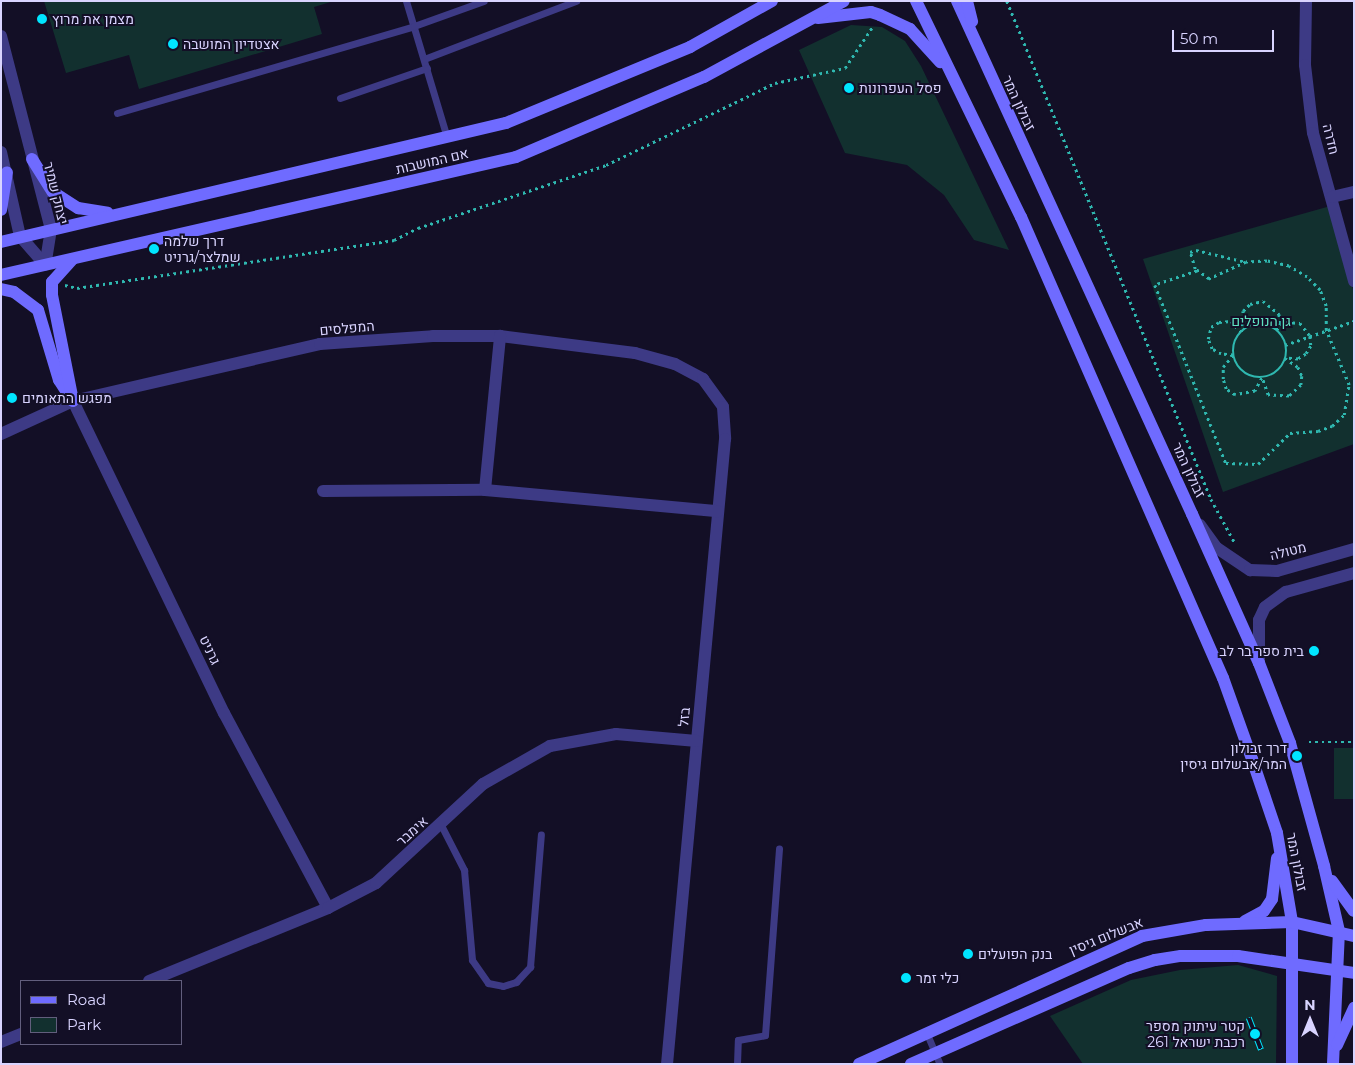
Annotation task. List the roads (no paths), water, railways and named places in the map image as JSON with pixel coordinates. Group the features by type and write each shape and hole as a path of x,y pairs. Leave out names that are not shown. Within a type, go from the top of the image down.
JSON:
{"street":[{"name":"אם המושבות","path":"1,242 113,214 506,123 690,47 772,1"},
{"name":"אם המושבות","path":"1,275 516,157 704,77 844,1"},
{"name":"זבולון המר","path":"916,1 949,73 1021,217 1222,678 1277,833 1292,922 1294,962 1292,1064"},
{"name":"זבולון המר","path":"957,1 1259,663 1290,743 1324,866 1339,932 1333,1058"},
{"path":"967,1 978,48"},
{"name":"חדרה","path":"1306,1 1305,65 1313,133 1354,281"},
{"path":"813,19 871,12 880,15 910,29 949,73"},
{"name":"יצחק שמיר","path":"1,36 51,229 45,265"},
{"path":"1,152 20,236 45,265"},
{"path":"32,159 53,192 78,208 113,214"},
{"path":"1,210 7,172"},
{"path":"1332,197 1354,192"},
{"path":"73,401 52,282 74,258"},
{"path":"1,289 14,292 38,310 59,380 73,401"},
{"name":"המפלסים","path":"1,434 73,401 320,344 433,336 500,336 635,353 675,364 703,379"},
{"path":"485,490 500,336"},
{"name":"בזל","path":"667,1064 725,439 722,407 703,379"},
{"name":"גרניט","path":"73,401 224,712 328,908"},
{"path":"323,491 485,490 718,511"},
{"name":"מטולה","path":"1192,514 1217,548 1250,570 1277,571 1354,549"},
{"path":"1259,663 1259,620 1265,607 1286,592 1354,573"},
{"name":"אימבר","path":"151,980 328,908 376,883 441,825 483,784 550,746 616,734 697,741"},
{"path":"1237,923 1254,918 1264,911 1272,899 1277,833"},
{"path":"1324,866 1338,892 1354,911"},
{"name":"אבשלום גיסין","path":"859,1064 1142,936 1172,928 1237,923 1292,922 1354,936"},
{"path":"911,1064 937,1059 1129,968 1155,960 1181,956 1238,956 1294,962 1354,973"},
{"path":"1333,1058 1354,1008"},
{"path":"1,1042 20,1034"}],"lane":[{"path":"406,1 447,138"},
{"path":"117,113 414,26 484,1"},
{"path":"424,59 576,1"},
{"path":"340,98 426,68"},
{"path":"441,825 464,870 472,960 488,983 503,986 516,982 530,967 541,834"},
{"path":"737,1064 738,1040 765,1035 779,849"},
{"path":"927,1034 937,1059"}],"railway":[{"path":"1249,1018 1261,1050"}],"place":[{"name":"מצמן את מרוץ","path":"42,19"},
{"name":"אצטדיון המושבה","path":"173,44"},
{"name":"פסל העפרונות","path":"849,88"},
{"name":"דרך שלמה שמלצר/גרניט","path":"154,249"},
{"name":"מפגש התאומים","path":"12,398"},
{"name":"בית ספר בר לב","path":"1314,651"},
{"name":"דרך זבולון המר/אבשלום גיסין","path":"1297,756"},
{"name":"בנק הפועלים","path":"968,954"},
{"name":"כלי זמר","path":"906,978"},
{"name":"קטר עיתוק מספר 261 רכבת ישראל","path":"1255,1034"}],"park label":[{"name":"גן הנופלים","path":"1261,321"}]}
